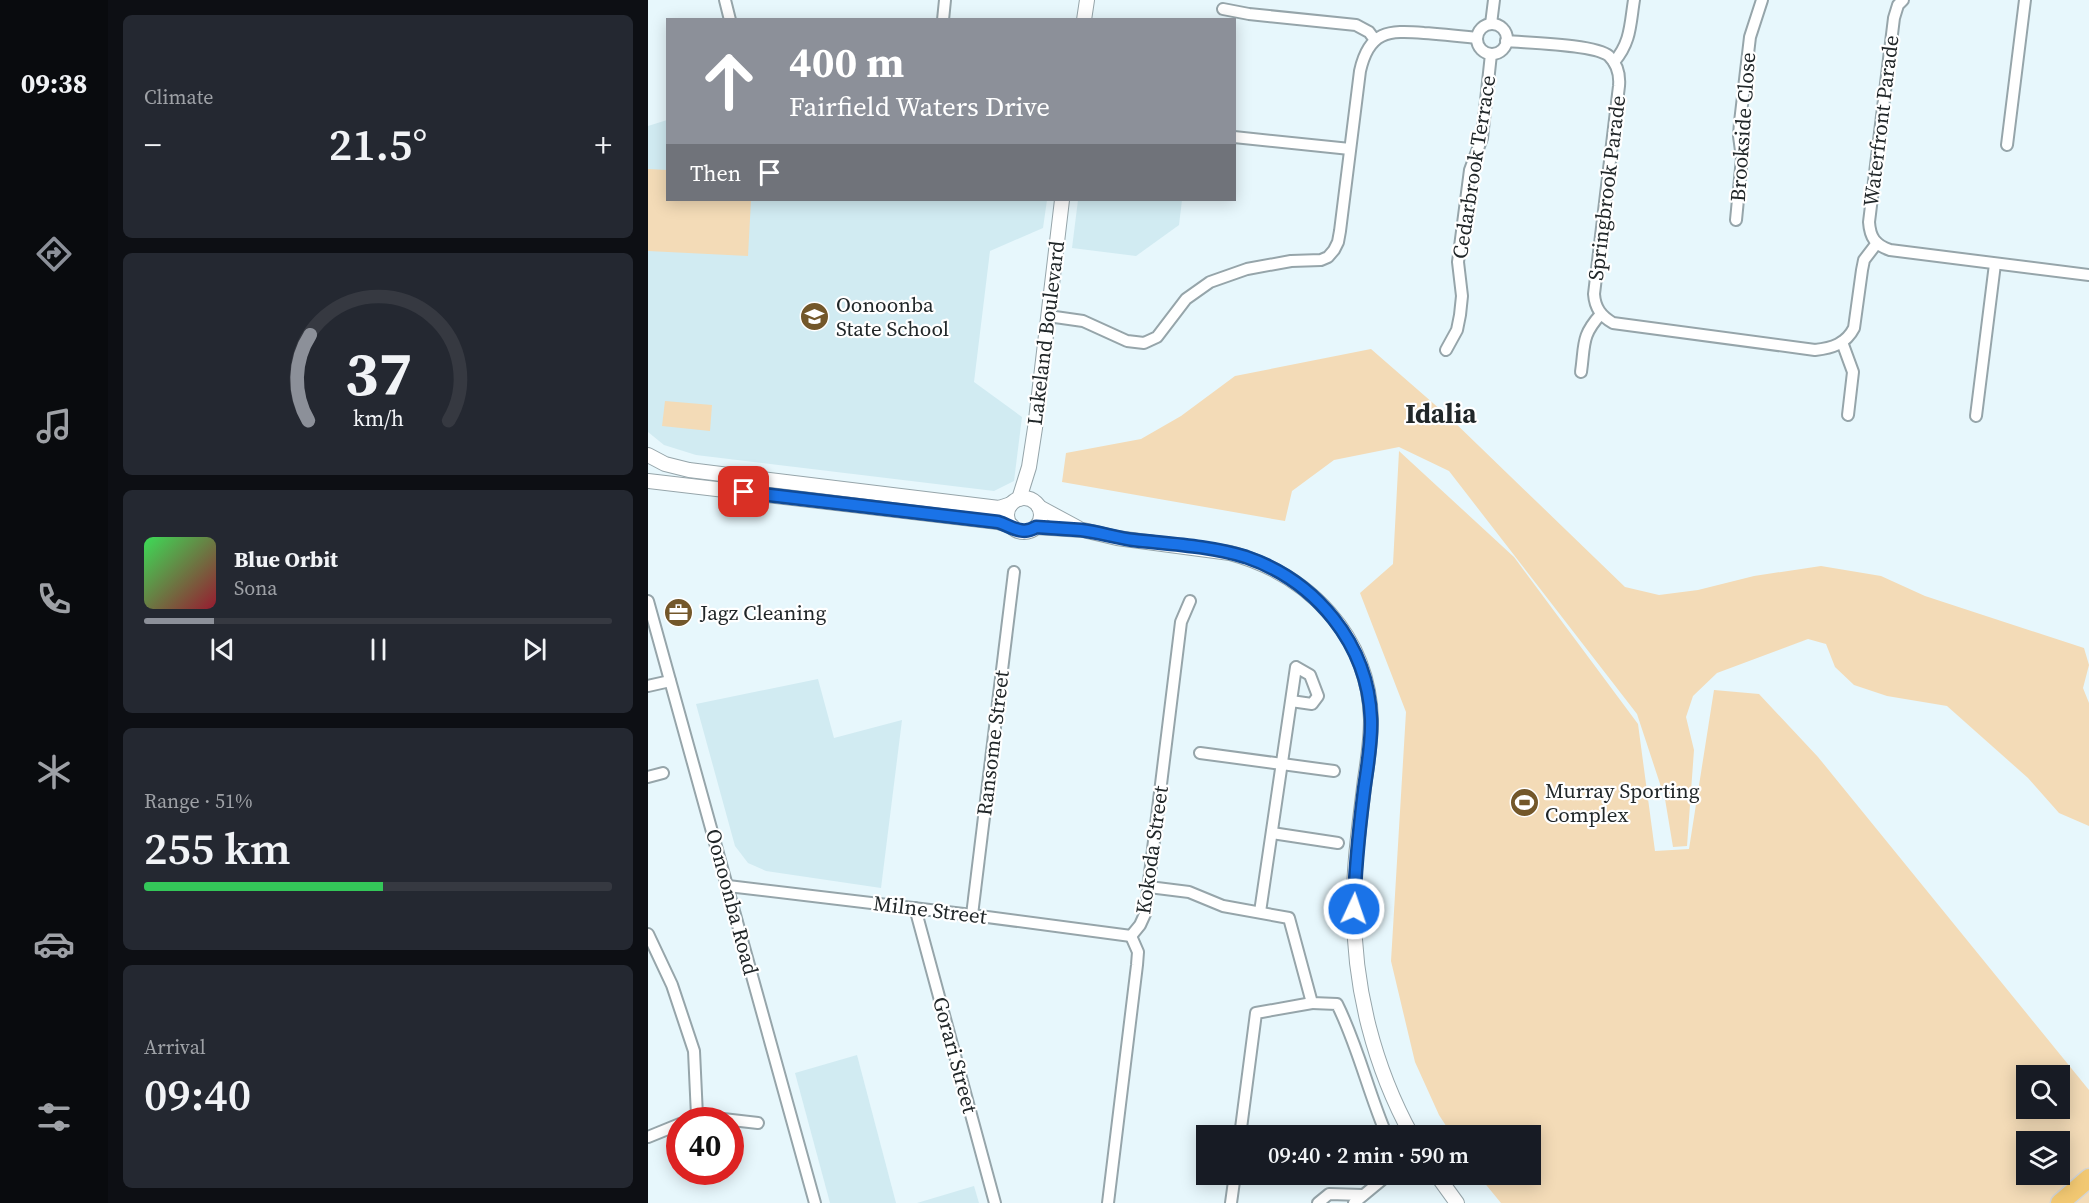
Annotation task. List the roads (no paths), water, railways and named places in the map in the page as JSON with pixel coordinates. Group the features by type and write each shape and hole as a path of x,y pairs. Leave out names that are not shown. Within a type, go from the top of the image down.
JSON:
{"main road":[{"path":"2060,1203 2089,1178"}],"street":[{"path":"725,0 730,18"},
{"path":"943,18 945,0"},
{"path":"1084,18 1087,0"},
{"path":"1491,24 1494,0"},
{"path":"1506,41 1591,48 1608,55 1614,62 1625,49 1634,0"},
{"name":"Brookside Close","path":"1736,220 1742,158 1739,136 1741,111 1750,38 1762,0"},
{"name":"Waterfront Parade","path":"1877,243 1872,237 1869,222 1894,18 1898,5 1903,0"},
{"path":"2007,146 2025,0"},
{"path":"1223,9 1249,14 1356,25 1369,32 1375,40"},
{"path":"1491,24 1501,27 1506,41 1500,52 1491,54 1482,51 1477,38 1483,26 1491,24"},
{"path":"1048,316 1083,321 1127,341 1144,343 1157,337 1186,299 1210,282 1247,269 1328,257 1338,242 1363,58 1367,50 1383,34 1399,31 1477,38"},
{"name":"Cedarbrook Terrace","path":"1446,350 1457,330 1460,315 1462,296 1458,262 1470,170 1482,138 1491,54"},
{"name":"Springbrook Parade","path":"1601,314 1594,294 1620,86 1620,77 1614,62"},
{"path":"1236,137 1350,149"},
{"name":"Lakeland Boulevard","path":"1015,502 1029,467 1062,201"},
{"path":"1581,372 1588,328 1601,314 1621,326 1815,350 1833,347 1850,336 1854,328 1864,261 1877,243 1890,250 1902,252 2089,275"},
{"path":"1976,416 1995,264"},
{"path":"1842,342 1853,372 1848,415"},
{"path":"648,455 677,468 700,472 999,508 1029,499 1083,530"},
{"name":"Lakeland Boulevard","path":"1029,467 1036,504"},
{"path":"648,481 998,522 1021,531 1036,527 1041,518 1036,504"},
{"path":"1012,526 1008,518 1015,502"},
{"path":"1036,527 1083,530 1117,538 1230,553 1267,565 1291,579 1329,611 1353,649 1363,674 1371,720 1356,859 1355,948 1361,995 1371,1036 1386,1080 1407,1125"},
{"name":"Ransome Street","path":"972,915 1014,572"},
{"name":"Kokoda Street","path":"1108,1203 1137,964 1138,952 1131,936 1144,919 1181,622 1190,600"},
{"name":"Oonoonba Road","path":"648,601 815,1203"},
{"path":"648,686 670,681"},
{"path":"1260,912 1291,701"},
{"path":"1200,753 1334,771"},
{"path":"648,777 663,773"},
{"path":"1272,833 1338,843"},
{"name":"Milne Street","path":"728,886 1131,936"},
{"path":"1149,887 1189,892 1222,906 1289,918 1312,1003"},
{"name":"Gorari Street","path":"915,908 995,1203"},
{"path":"648,934 672,985 694,1051 692,1107"},
{"path":"1241,1125 1256,1013 1312,1003 1337,1004 1349,1028 1364,1078 1383,1125"},
{"path":"744,1122 758,1123"},
{"path":"648,1137 666,1130"},
{"path":"1231,1203 1233,1185"},
{"path":"1354,1203 1375,1185"},
{"path":"1444,1185 1457,1203"},
{"path":"1318,1203 1329,1194 1363,1195"}],"place":[{"name":"Oonoonba State School","path":"815,317"},
{"name":"Jagz Cleaning","path":"679,613"},
{"name":"Murray Sporting Complex","path":"1524,803"}],"district":[{"name":"Idalia","path":"1441,414"}]}
